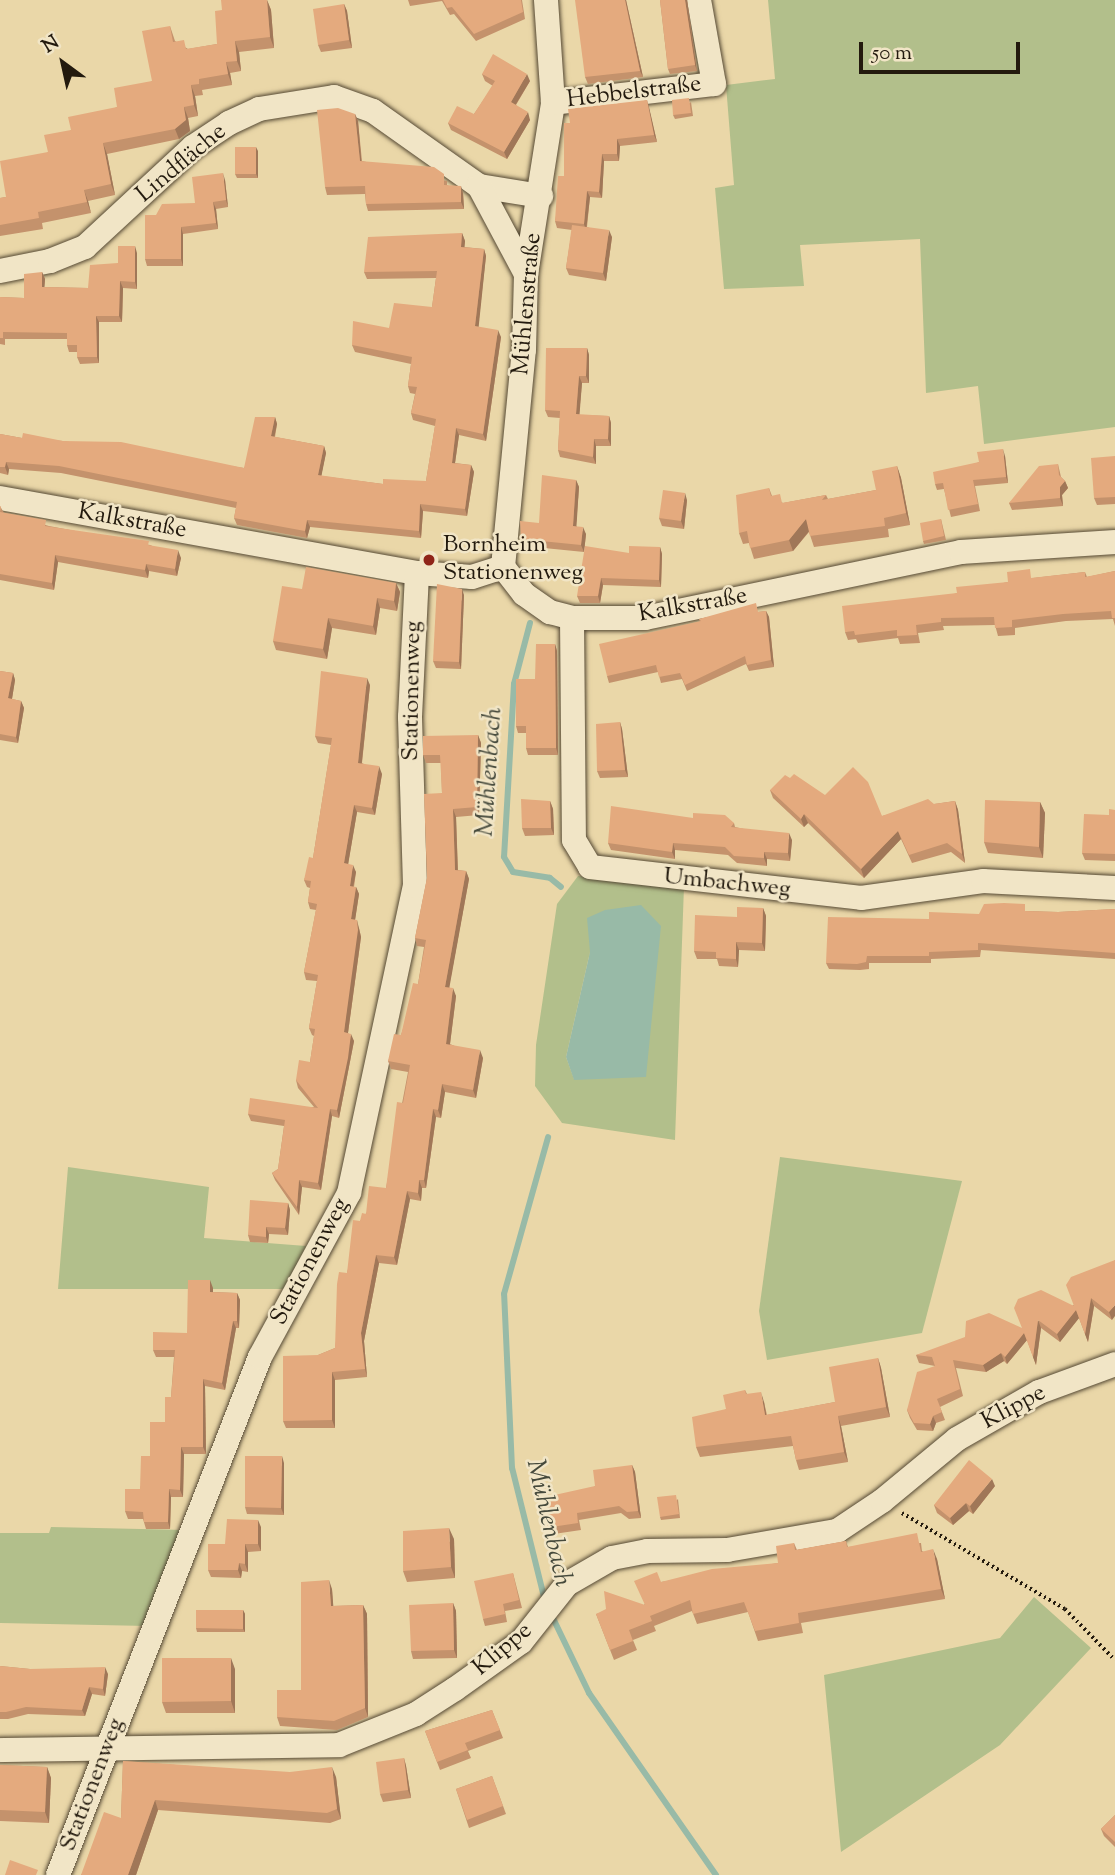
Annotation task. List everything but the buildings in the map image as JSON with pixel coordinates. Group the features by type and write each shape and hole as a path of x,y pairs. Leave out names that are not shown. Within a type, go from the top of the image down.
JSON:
{"street":[{"name":"Mühlenstraße","path":"503,566 524,349 526,274 541,196 553,103 546,0"},
{"name":"Hebbelstraße","path":"553,103 714,84 699,0"},
{"name":"Lindfläche","path":"0,271 50,261 85,247 194,147 239,118 298,100 334,97 373,111 479,186 541,196"},
{"name":"Lindfläche","path":"479,186 526,274"},
{"name":"Kalkstraße","path":"0,498 417,573 472,577 503,566 524,594 550,612 572,618 645,618 961,552 1115,542"},
{"name":"Stationenweg","path":"58,1875 260,1357 349,1193 415,886 410,717 417,573"},
{"name":"Umbachweg","path":"572,618 574,840 590,867 861,898 983,881 1115,888"},
{"name":"Klippe","path":"0,1750 108,1746 339,1745 416,1714 521,1642 567,1584 612,1558 647,1551 727,1550 837,1531 882,1501 957,1439 1039,1392 1115,1364"}],"path":[{"path":"882,1501 1065,1609 1115,1660"}],"green space":[{"path":"768,0 1115,0 1115,427 984,444 978,386 926,393 920,239 800,245 804,286 724,289 715,188 734,185 726,85 775,79"},
{"path":"578,876 684,886 675,1140 562,1123 535,1086 536,1045 557,904","holes":["590,952 574,1079 566,1057"]},
{"path":"780,1157 962,1181 922,1333 767,1360 759,1311"},
{"path":"68,1167 209,1187 204,1238 306,1246 284,1289 58,1289"},
{"path":"51,1527 186,1530 148,1626 0,1623 0,1533 49,1533"},
{"path":"1034,1597 1091,1648 1000,1745 841,1852 824,1675 1000,1638"}],"shaded area":[{"path":"641,905 661,926 646,1077 574,1080 566,1057 590,952 587,918 605,910"}],"waterway":[{"name":"Mühlenbach","path":"530,623 514,684 504,857 513,872 550,878 561,887"},
{"name":"Mühlenbach","path":"545,1601 512,1468 504,1294 548,1137"},
{"name":"Mühlenbach","path":"551,1614 589,1693 716,1875"}],"place":[{"name":"Bornheim Stationenweg","path":"429,560"}]}
